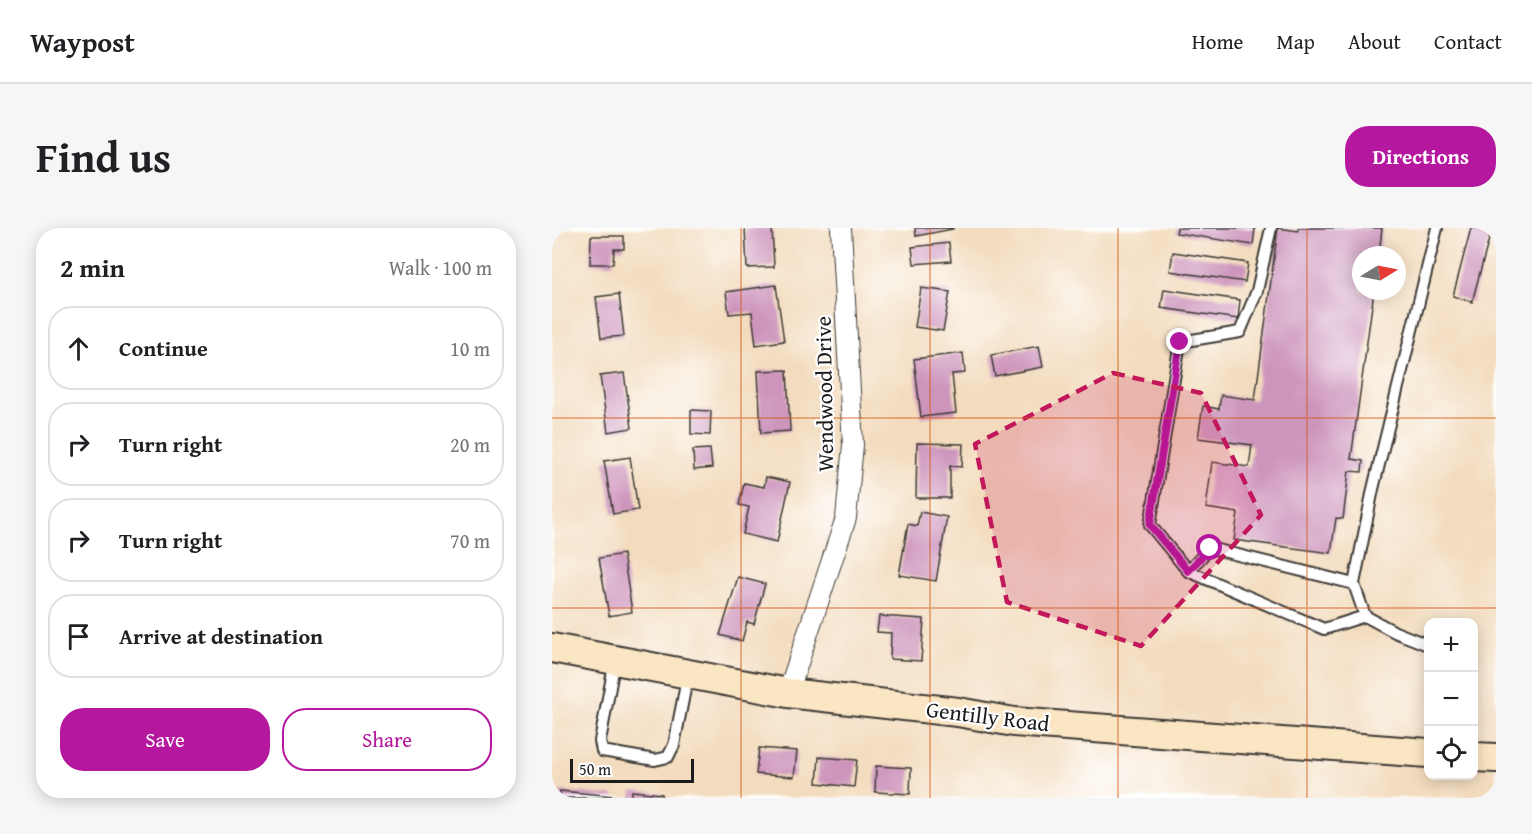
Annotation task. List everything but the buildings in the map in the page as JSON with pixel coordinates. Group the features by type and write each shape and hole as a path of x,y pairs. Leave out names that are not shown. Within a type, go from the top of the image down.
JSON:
{"street":[{"name":"Wendwood Drive","path":"788,693 846,518 853,446 841,228"},
{"name":"Gentilly Road","path":"552,648 788,693 958,712 1014,722 1424,753"},
{"path":"1478,757 1496,758"}],"lane":[{"path":"1271,228 1257,291 1240,332 1180,342 1150,525 1188,571 1324,629 1365,616"},
{"path":"1424,643 1395,632 1365,616 1354,584 1373,489 1437,228"},
{"path":"1188,571 1210,548 1354,584"},
{"path":"615,660 600,741 602,751 655,760 668,757 674,746 688,674"}],"highlighted area":[{"path":"1113,373 1201,393 1261,515 1141,646 1007,602 975,444"}],"route":[{"path":"1180,342 1150,525 1188,571 1210,548"}]}
